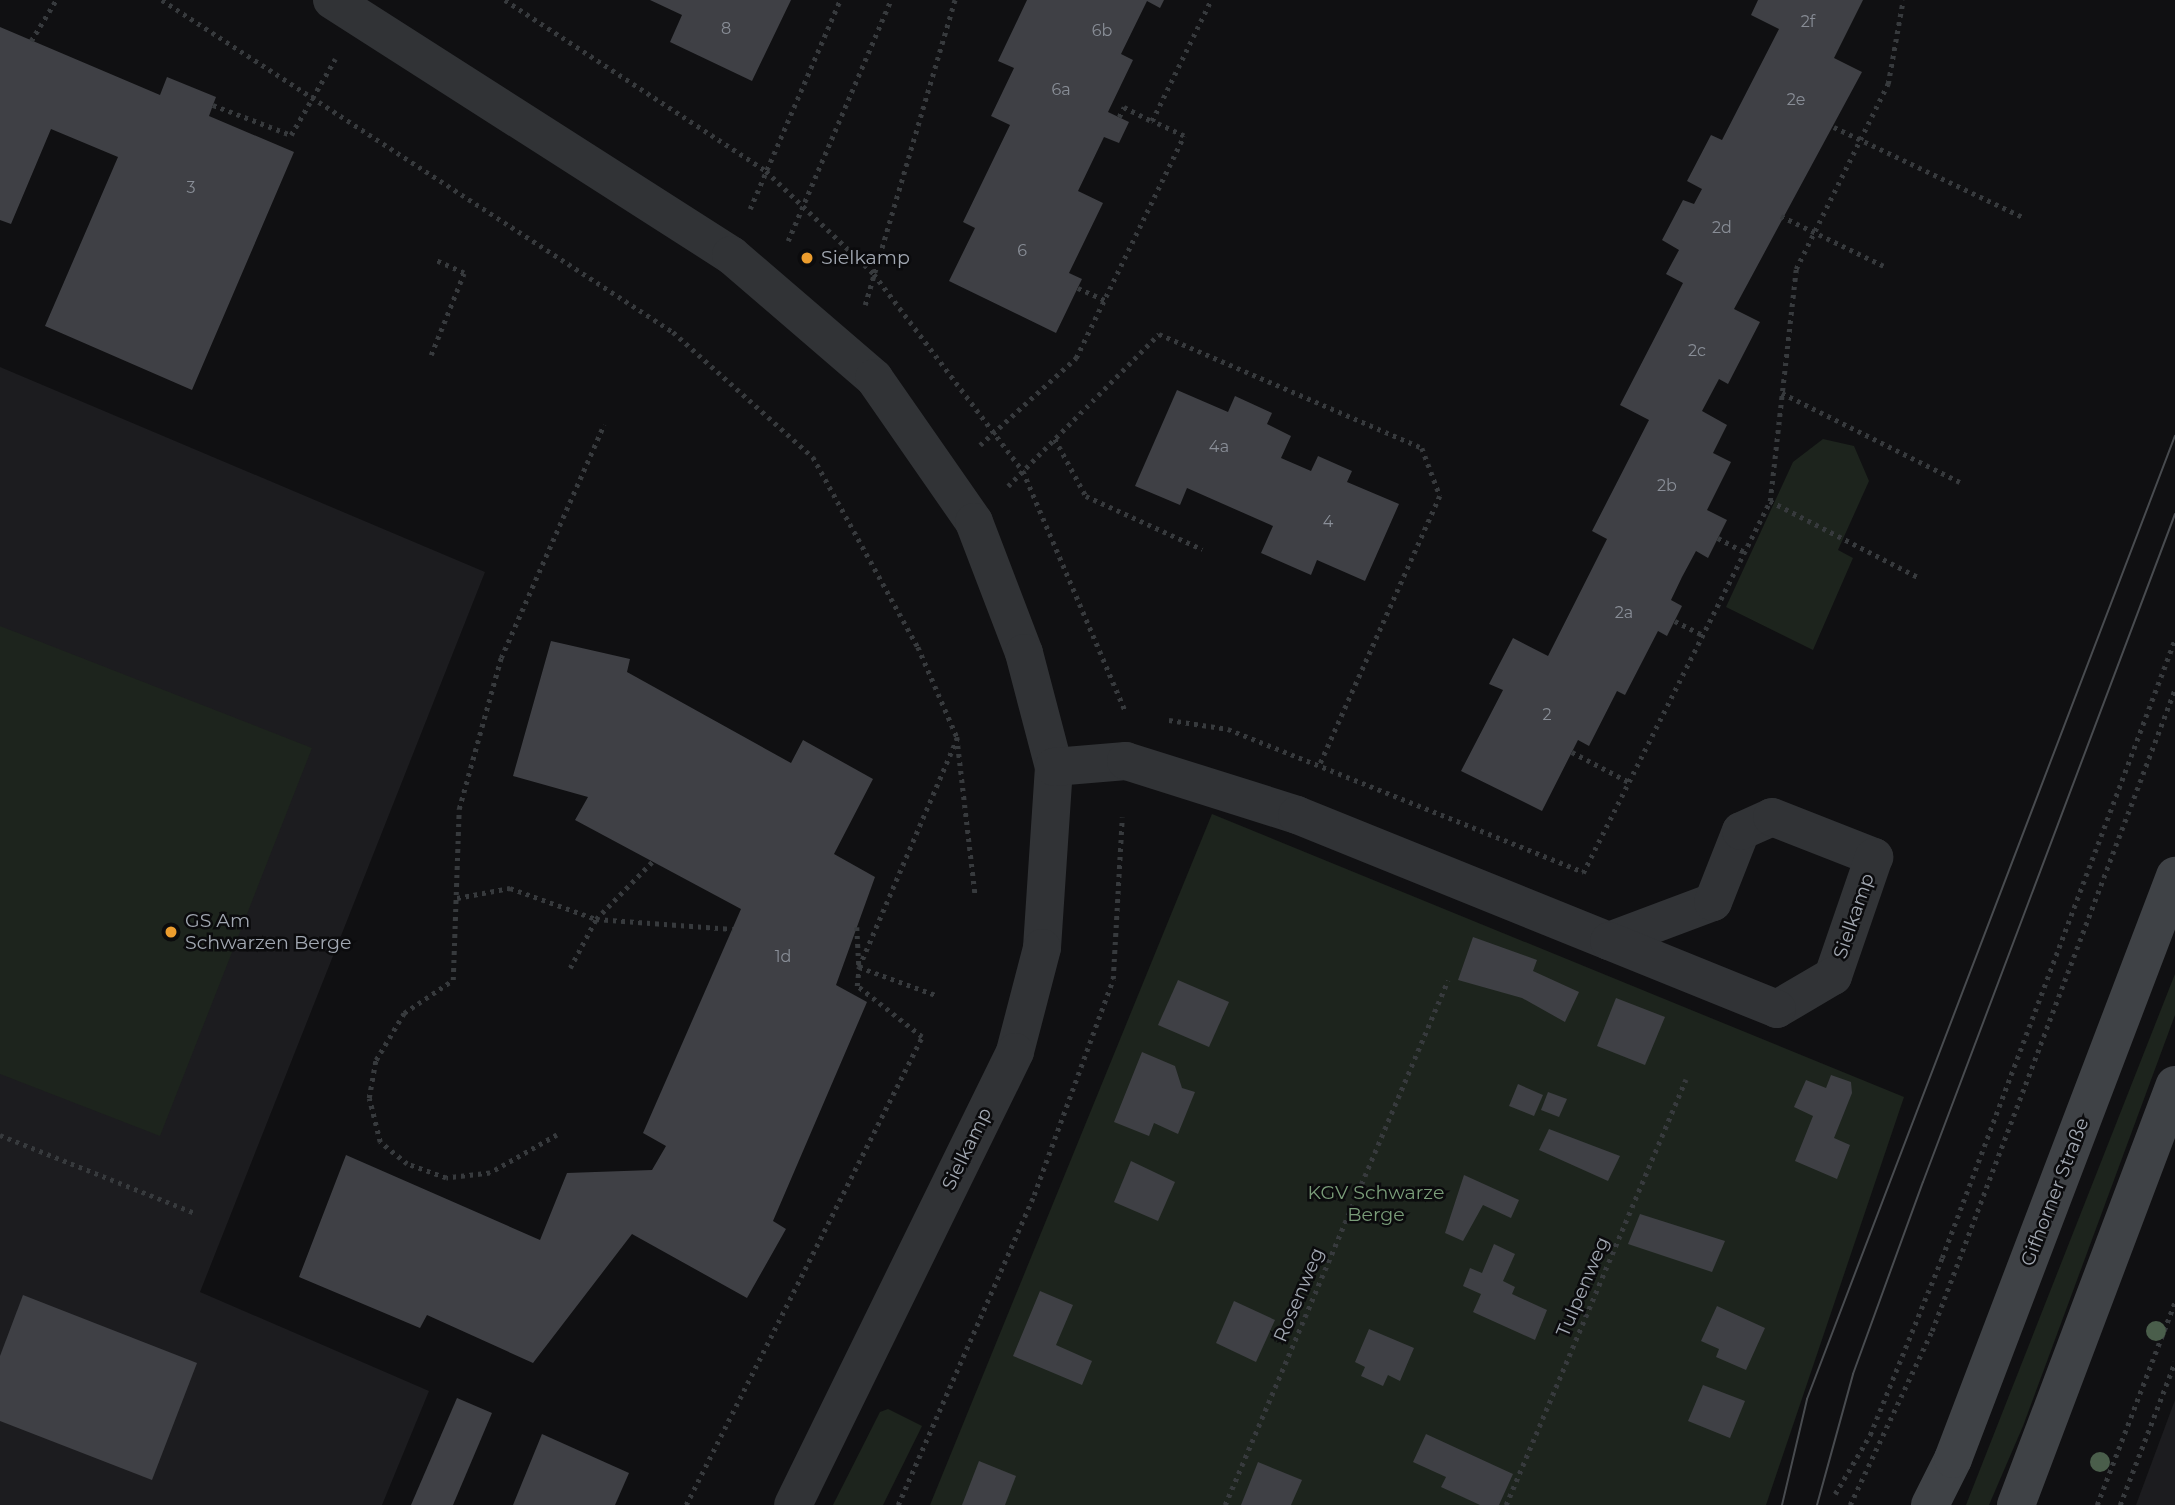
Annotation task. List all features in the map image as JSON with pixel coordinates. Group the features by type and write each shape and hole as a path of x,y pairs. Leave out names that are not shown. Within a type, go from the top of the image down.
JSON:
{"main road":[{"name":"Gifhorner Straße","path":"1930,1505 1953,1460 2175,876"},
{"path":"2016,1505 2175,1085"}],"street":[{"name":"Sielkamp","path":"346,9 730,255 770,284 874,378 974,522 1024,653 1054,767 1042,948 1015,1052 793,1505"},
{"name":"Sielkamp","path":"1054,767 1126,761 1297,815 1777,1009 1833,976 1874,857 1772,817 1741,831 1713,902 1609,941"}],"path":[{"path":"31,41 56,0"},
{"path":"162,0 673,332 813,457 918,647 957,737 975,893"},
{"path":"730,255 840,0"},
{"path":"770,284 891,0"},
{"path":"850,356 955,0"},
{"path":"1152,121 1211,0"},
{"path":"1559,920 1770,501 1796,269 1888,85 1901,1"},
{"path":"213,105 291,135 313,98 346,9"},
{"path":"943,478 1076,358 1184,136 1124,107 1119,117"},
{"path":"1834,127 2025,218"},
{"path":"1781,216 1884,266"},
{"path":"431,355 464,273 435,260"},
{"path":"1078,288 1105,300"},
{"path":"974,522 1159,334 1422,448 1440,496 1297,815"},
{"path":"1782,393 1959,482"},
{"path":"557,1135 490,1173 446,1178 407,1164 380,1142 369,1098 376,1060 404,1013 453,980 459,809 501,657 604,425"},
{"path":"1055,439 1086,496 1202,549"},
{"path":"1770,501 1920,578"},
{"path":"1717,538 1744,552"},
{"path":"1675,621 1703,635"},
{"path":"1835,1494 1870,1434 1942,1258 2175,639"},
{"path":"1850,1505 1932,1331 2175,690"},
{"path":"859,967 957,737"},
{"path":"1572,752 1629,782"},
{"path":"898,1505 1034,1195 1113,979 1122,817"},
{"path":"570,968 596,919 652,862"},
{"path":"457,898 510,888 596,919 733,929"},
{"path":"686,1505 922,1037 857,986 857,927"},
{"path":"859,967 936,995"},
{"name":"Rosenweg","path":"1225,1505 1448,980"},
{"name":"Tulpenweg","path":"1506,1505 1686,1079"},
{"path":"0,1135 193,1212"},
{"path":"2097,1505 2175,1302"},
{"path":"2120,1505 2175,1362"}],"shaded area":[{"name":"GS Am Schwarzen Berge","path":"0,367 485,572 200,1292 429,1391 382,1505 0,1505"},
{"path":"2175,1400 2175,1505 2136,1505"}],"green space":[{"path":"1823,439 1854,446 1869,481 1838,550 1853,558 1813,650 1726,607 1793,462"},
{"path":"0,626 312,748 160,1136 0,1074"},
{"name":"KGV Schwarze Berge","path":"1212,814 1904,1097 1766,1505 930,1505"},
{"path":"2175,974 2175,1015 2023,1426 1989,1505 1966,1505"},
{"path":"888,1409 922,1426 883,1505 833,1505 880,1412"}],"building":[{"path":"650,0 791,0 752,81 670,42 682,15"},
{"path":"1027,0 1164,0 1160,8 1147,1 1121,54 1133,60 1108,112 1129,122 1119,143 1104,137 1078,191 1103,203 1069,273 1082,279 1056,333 949,281 975,228 963,222 1010,125 991,116 1014,68 998,61"},
{"path":"1758,0 1863,0 1834,58 1862,72 1734,309 1760,322 1728,384 1719,379 1702,411 1727,425 1713,453 1731,462 1707,510 1727,520 1708,558 1696,551 1682,577 1671,600 1682,606 1667,636 1658,631 1625,695 1617,691 1589,746 1578,740 1542,811 1461,771 1503,690 1489,684 1513,638 1548,656 1607,539 1592,531 1649,420 1620,405 1683,283 1666,274 1679,250 1662,240 1683,200 1694,204 1702,189 1687,181 1711,135 1722,140 1779,29 1751,15"},
{"path":"0,27 160,95 167,77 216,97 209,116 294,152 192,390 45,326 118,157 51,129 11,224 0,220"},
{"path":"1177,390 1228,412 1235,396 1272,413 1267,424 1291,436 1281,458 1311,471 1318,456 1352,471 1347,482 1399,504 1365,581 1317,560 1311,575 1261,553 1273,526 1187,488 1180,505 1135,486"},
{"path":"551,641 630,659 627,672 791,763 803,740 873,779 834,854 875,877 836,985 867,1002 773,1221 786,1229 747,1298 632,1234 533,1363 427,1315 420,1328 299,1277 346,1155 540,1240 567,1173 652,1170 666,1146 643,1133 741,909 575,820 588,797 513,776"},
{"path":"1473,937 1537,960 1533,971 1579,992 1565,1022 1522,998 1458,980"},
{"path":"1178,980 1229,1002 1209,1047 1158,1025"},
{"path":"1616,998 1665,1017 1645,1065 1597,1046"},
{"path":"1142,1052 1175,1066 1182,1088 1195,1092 1178,1134 1154,1123 1149,1136 1114,1122"},
{"path":"1831,1075 1851,1082 1852,1093 1834,1138 1850,1145 1837,1179 1795,1161 1813,1116 1794,1107 1806,1080 1826,1088"},
{"path":"1518,1084 1543,1095 1534,1116 1509,1106"},
{"path":"1548,1092 1567,1099 1559,1117 1541,1110"},
{"path":"1549,1129 1620,1156 1608,1181 1539,1150"},
{"path":"1131,1161 1175,1182 1158,1221 1114,1202"},
{"path":"1464,1175 1519,1200 1511,1218 1483,1205 1463,1241 1445,1233"},
{"path":"1640,1214 1725,1241 1712,1272 1628,1244"},
{"path":"1494,1244 1515,1254 1503,1281 1515,1287 1512,1294 1547,1310 1535,1340 1473,1312 1481,1294 1463,1286 1470,1268 1482,1273"},
{"path":"1040,1291 1073,1305 1056,1345 1092,1361 1082,1385 1013,1356"},
{"path":"23,1295 197,1363 152,1480 0,1421 0,1356"},
{"path":"1234,1301 1275,1320 1256,1362 1216,1343"},
{"path":"1717,1306 1765,1328 1746,1370 1716,1357 1719,1349 1701,1341"},
{"path":"1369,1329 1414,1348 1400,1381 1388,1375 1383,1386 1361,1376 1365,1367 1355,1362"},
{"path":"1703,1385 1745,1401 1730,1438 1688,1421"},
{"path":"457,1398 492,1413 453,1505 411,1505"},
{"path":"542,1434 629,1473 615,1505 513,1505"},
{"path":"1426,1434 1513,1474 1499,1505 1480,1505 1441,1487 1446,1477 1413,1462"},
{"path":"979,1461 1016,1476 1005,1505 962,1505"},
{"path":"1258,1462 1302,1480 1291,1505 1241,1505"}],"tram line":[{"path":"1782,1505 1807,1399 2175,436"},
{"path":"1817,1505 1853,1374 2175,514"}],"place":[{"name":"Sielkamp","path":"807,258"},
{"name":"GS Am Schwarzen Berge","path":"171,932"}]}
